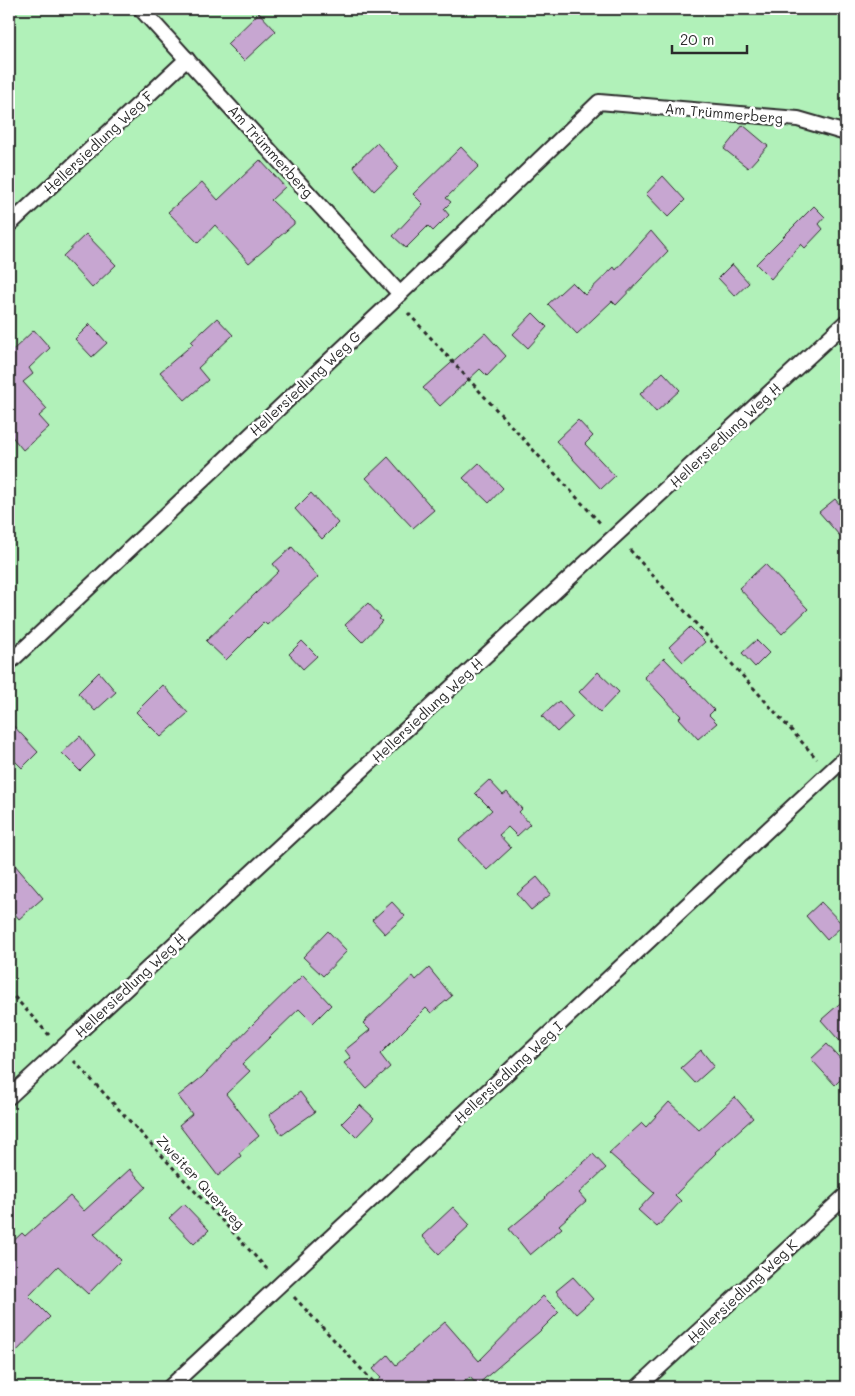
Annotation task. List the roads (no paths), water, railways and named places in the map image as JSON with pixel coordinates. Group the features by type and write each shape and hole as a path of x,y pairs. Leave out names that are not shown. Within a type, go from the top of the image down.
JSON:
{"lane":[{"name":"Am Trümmerberg","path":"141,9 398,296"},
{"name":"Hellersiedlung Weg F","path":"9,226 187,59"},
{"name":"Am Trümmerberg","path":"600,102 798,119 846,133"},
{"name":"Hellersiedlung Weg G","path":"9,663 398,296 600,102"},
{"name":"Hellersiedlung Weg H","path":"9,1097 846,322"},
{"name":"Hellersiedlung Weg I","path":"170,1387 846,757"},
{"name":"Hellersiedlung Weg K","path":"638,1387 846,1195"}]}
